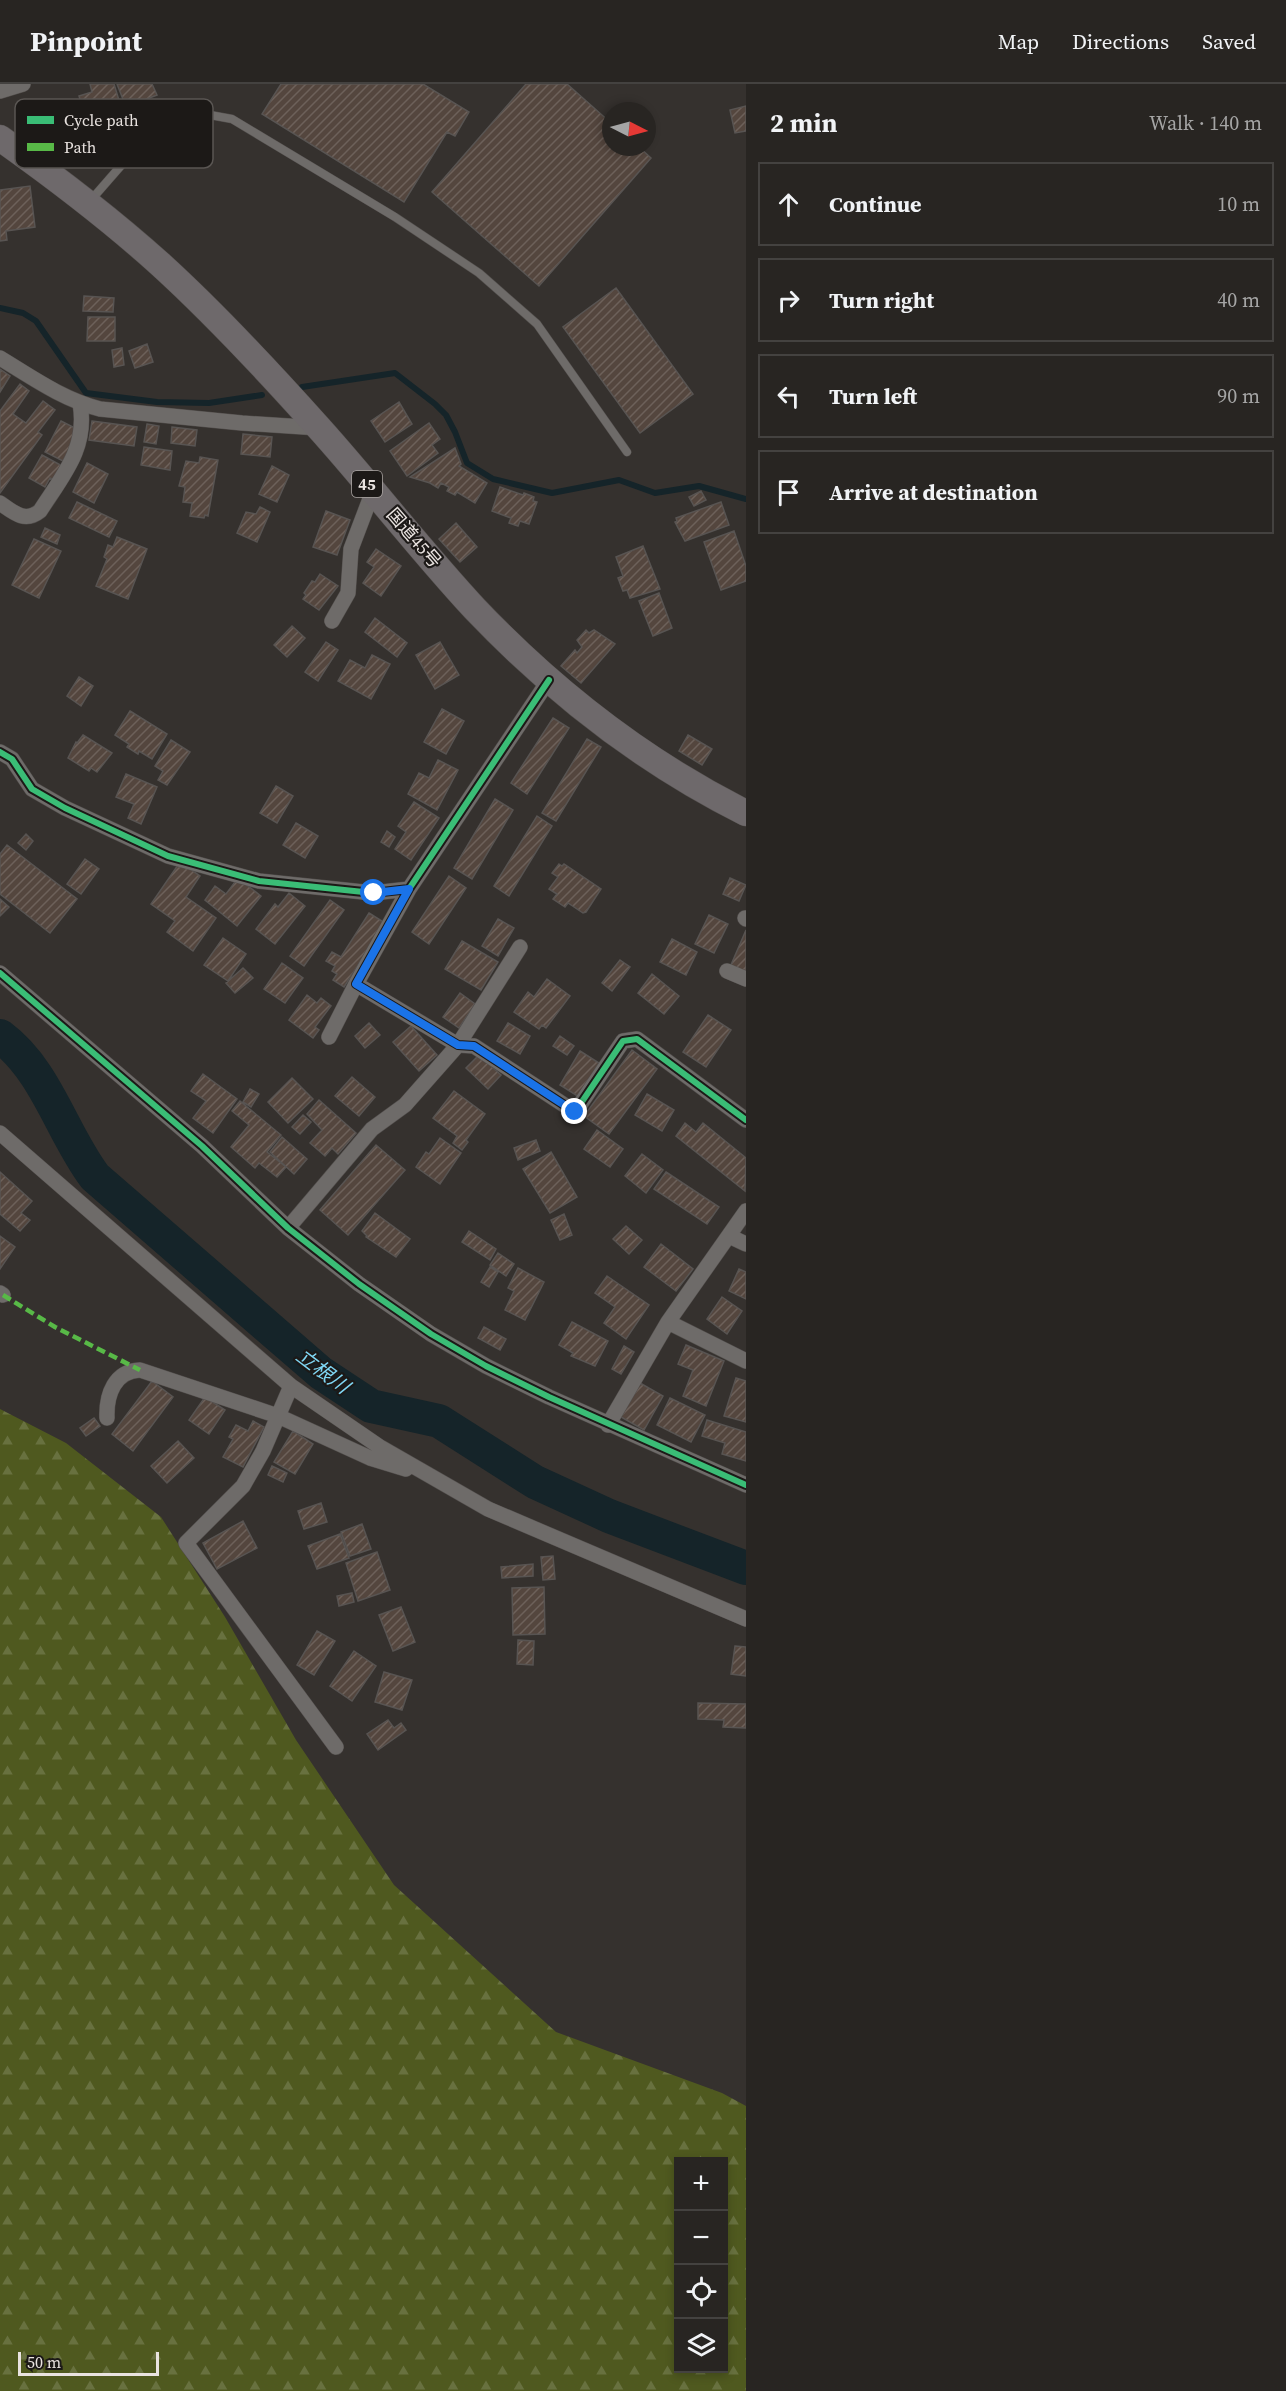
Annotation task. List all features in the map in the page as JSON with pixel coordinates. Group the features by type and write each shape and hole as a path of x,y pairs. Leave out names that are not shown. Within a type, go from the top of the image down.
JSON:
{"highway":[{"name":"国道45号","path":"0,138 15,149"},
{"name":"国道45号","path":"41,168 88,203 159,263 227,329 320,429 475,609 549,680 645,756 698,789 746,813"}],"street":[{"path":"0,91 23,84"},
{"path":"0,358 59,394 80,404 100,409 320,429"},
{"path":"0,503 18,516 25,518 33,516 40,510 75,456 81,438 83,420 80,404"},
{"path":"332,621 348,593 351,549 373,491"},
{"path":"329,1036 409,889 549,680"},
{"path":"0,752 12,759 32,789 65,808 168,856 259,881 374,893 409,889"},
{"path":"288,1228 372,1129 405,1105 458,1045 520,947"},
{"path":"727,971 746,979"},
{"path":"0,973 202,1146 288,1228 359,1284 431,1334 486,1366 608,1425 746,1485"},
{"path":"356,984 458,1045 474,1046 575,1112 623,1041 637,1039 746,1120"},
{"path":"0,1133 291,1386 380,1447 488,1509 746,1618"},
{"path":"608,1425 668,1322 746,1211"},
{"path":"729,1236 746,1244"},
{"path":"668,1322 746,1361"},
{"path":"107,1418 106,1403 117,1379 130,1370 140,1370 278,1416 370,1458 428,1475"},
{"path":"291,1386 263,1451 243,1486 186,1543 336,1747"}],"lane":[{"path":"213,116 232,119 395,217 479,273 537,324 627,452"},
{"path":"88,203 119,168"}],"green space":[{"path":"0,1409 66,1443 161,1517 225,1617 296,1740 394,1885 556,2032 722,2093 746,2106 746,2391 0,2391"}],"building":[{"path":"90,84 114,84 119,99 80,99 79,96 92,92"},
{"path":"117,84 152,84 157,95 147,99 123,99"},
{"path":"281,84 423,84 469,112 455,136 447,132 404,202 262,114"},
{"path":"526,84 567,84 602,115 602,156 649,156 651,158 539,286 432,192"},
{"path":"746,106 746,131 735,133 730,110"},
{"path":"30,186 35,227 6,231 7,240 0,241 0,190"},
{"path":"616,288 693,394 640,433 563,327"},
{"path":"84,296 114,298 113,312 83,311"},
{"path":"88,317 115,317 115,341 87,341"},
{"path":"147,344 153,362 135,368 129,351"},
{"path":"122,348 124,365 114,367 112,350"},
{"path":"0,369 10,376 0,392"},
{"path":"20,384 29,391 13,414 26,423 43,401 55,410 38,432 42,435 0,493 0,411"},
{"path":"399,402 412,424 385,442 371,421"},
{"path":"61,421 79,430 63,461 45,452"},
{"path":"92,421 137,427 134,446 89,440"},
{"path":"429,423 440,439 432,445 438,453 407,476 390,451"},
{"path":"147,424 159,426 156,444 144,442"},
{"path":"172,427 197,430 195,446 171,443"},
{"path":"243,434 272,437 270,457 241,454"},
{"path":"144,447 172,451 170,470 141,465"},
{"path":"455,448 461,464 459,466 487,483 475,503 457,492 455,495 447,491 449,487 441,483 438,488 410,477"},
{"path":"42,455 66,468 58,482 50,478 45,487 29,478"},
{"path":"200,457 218,460 208,516 205,515 204,518 190,516 192,503 183,502 185,487 179,486 186,461 199,463"},
{"path":"87,463 108,474 94,503 73,492"},
{"path":"272,466 289,475 277,502 259,494"},
{"path":"500,487 534,497 533,501 537,502 529,524 520,521 518,526 509,523 511,518 492,511"},
{"path":"701,491 706,500 694,506 689,497"},
{"path":"77,502 117,521 109,537 69,518"},
{"path":"721,502 729,525 685,541 675,522 676,518"},
{"path":"260,507 270,512 257,542 237,533 246,512 256,514"},
{"path":"326,511 350,520 337,555 313,547"},
{"path":"456,523 477,547 460,562 439,539"},
{"path":"45,528 60,535 57,544 41,537"},
{"path":"734,531 746,566 746,581 721,590 704,542"},
{"path":"117,537 147,549 128,599 96,586 107,559 104,557 108,545 113,547"},
{"path":"34,539 61,551 39,598 12,585"},
{"path":"643,546 660,589 630,598 627,590 623,591 618,578 623,576 616,557"},
{"path":"376,549 401,566 381,596 363,583 374,567 367,562"},
{"path":"320,574 338,586 319,610 303,599 312,581 315,582"},
{"path":"659,593 672,628 653,636 639,601"},
{"path":"375,618 407,643 397,657 365,632"},
{"path":"292,626 305,638 287,657 274,645"},
{"path":"586,630 589,633 594,630 615,644 581,683 561,666 575,650 577,653 582,647 577,640"},
{"path":"326,642 338,650 318,681 305,672"},
{"path":"440,642 459,675 435,689 416,655"},
{"path":"372,655 390,664 371,699 338,681 350,660 365,668"},
{"path":"79,677 93,686 81,706 67,696"},
{"path":"442,709 464,721 446,754 424,742"},
{"path":"130,711 167,734 152,759 127,747 129,744 115,735"},
{"path":"553,718 569,728 527,794 511,783"},
{"path":"83,735 112,753 97,772 91,768 89,771 68,758 76,742"},
{"path":"688,735 712,749 702,765 679,751"},
{"path":"587,739 601,747 556,821 542,813"},
{"path":"171,740 190,752 167,785 158,780 163,771 155,766"},
{"path":"438,760 458,770 437,810 408,794 419,773 429,778"},
{"path":"126,774 157,787 141,824 128,818 134,804 116,797"},
{"path":"276,786 293,796 277,823 260,813"},
{"path":"495,799 513,810 472,879 454,868"},
{"path":"414,802 439,818 411,860 395,849 406,832 398,826"},
{"path":"537,816 552,826 509,896 494,886"},
{"path":"296,823 318,836 305,858 283,845"},
{"path":"387,831 395,837 389,847 381,842"},
{"path":"26,834 33,841 26,850 18,843"},
{"path":"7,845 77,899 50,933 0,894 0,854"},
{"path":"85,859 99,869 81,894 67,884"},
{"path":"180,862 200,876 186,897 216,918 193,951 167,932 175,921 151,904"},
{"path":"559,864 562,866 564,864 601,889 586,912 583,913 568,903 565,907 553,899 557,894 549,889 558,877 552,873"},
{"path":"449,876 466,888 429,944 412,932"},
{"path":"238,878 261,896 237,926 205,900 215,886 226,894"},
{"path":"730,878 746,885 739,901 723,894"},
{"path":"289,893 305,906 275,944 256,929 275,904 278,907"},
{"path":"0,899 9,907 0,916"},
{"path":"330,900 344,910 304,966 290,956"},
{"path":"369,913 385,923 344,987 333,980 337,974 332,971 335,966 326,961 332,952 341,957"},
{"path":"709,915 728,924 714,953 695,944"},
{"path":"498,919 514,928 498,956 482,946"},
{"path":"746,930 746,972 731,965"},
{"path":"223,938 246,954 228,981 204,965"},
{"path":"672,939 697,952 686,975 660,962"},
{"path":"462,941 498,962 481,990 445,969"},
{"path":"620,960 630,967 612,991 602,983"},
{"path":"282,963 303,978 285,1003 264,989"},
{"path":"243,968 253,978 235,993 226,983"},
{"path":"652,974 679,996 664,1014 638,993"},
{"path":"547,979 570,996 546,1028 542,1025 539,1029 514,1012 528,992 534,997"},
{"path":"460,993 475,1004 459,1028 443,1017"},
{"path":"307,995 317,1003 321,998 331,1006 315,1027 319,1030 313,1038 289,1020"},
{"path":"708,1015 731,1030 706,1067 683,1052"},
{"path":"369,1023 380,1035 365,1048 355,1036"},
{"path":"508,1023 530,1036 520,1054 497,1041"},
{"path":"411,1026 437,1055 419,1071 393,1042"},
{"path":"560,1036 574,1046 567,1055 553,1046"},
{"path":"632,1050 657,1069 609,1134 584,1116"},
{"path":"580,1051 599,1063 579,1097 560,1085"},
{"path":"479,1055 501,1075 488,1089 466,1068"},
{"path":"203,1074 237,1099 213,1133 193,1118 206,1101 191,1091"},
{"path":"352,1077 375,1097 359,1116 335,1096"},
{"path":"292,1078 313,1099 288,1123 268,1102"},
{"path":"250,1089 259,1094 251,1107 243,1102"},
{"path":"454,1091 485,1114 466,1140 468,1142 462,1150 453,1143 457,1136 433,1118"},
{"path":"647,1094 674,1110 662,1131 635,1115"},
{"path":"319,1100 356,1133 338,1154 332,1148 325,1156 310,1143 322,1130 307,1114"},
{"path":"240,1101 281,1135 267,1152 286,1167 277,1177 259,1163 255,1168 231,1147 249,1125 232,1111"},
{"path":"303,1115 311,1122 300,1134 292,1127"},
{"path":"685,1123 696,1132 703,1123 746,1158 745,1191 676,1136"},
{"path":"597,1130 623,1149 610,1167 584,1149"},
{"path":"282,1137 307,1159 294,1174 270,1152"},
{"path":"440,1138 461,1153 440,1184 416,1167 426,1152 429,1154"},
{"path":"536,1140 540,1151 518,1160 514,1148"},
{"path":"376,1145 405,1170 348,1235 320,1210"},
{"path":"551,1152 577,1197 550,1213 523,1169"},
{"path":"642,1154 663,1170 646,1193 625,1176"},
{"path":"0,1172 32,1201 21,1213 30,1220 20,1231 0,1214"},
{"path":"666,1172 719,1207 707,1224 654,1189"},
{"path":"375,1213 410,1239 396,1257 366,1237 362,1231"},
{"path":"564,1214 572,1235 560,1240 551,1220"},
{"path":"626,1226 642,1240 629,1254 613,1239"},
{"path":"469,1231 496,1249 490,1260 462,1242"},
{"path":"0,1236 15,1247 0,1269"},
{"path":"661,1244 693,1269 676,1291 644,1267"},
{"path":"498,1253 514,1264 506,1276 490,1265"},
{"path":"490,1267 498,1272 489,1287 481,1282"},
{"path":"518,1268 544,1282 525,1320 505,1310 514,1291 508,1288"},
{"path":"739,1269 746,1272 746,1299 729,1291"},
{"path":"607,1276 649,1305 626,1339 604,1323 615,1307 595,1293"},
{"path":"722,1297 742,1311 727,1334 707,1319"},
{"path":"572,1322 608,1341 595,1366 571,1356 573,1353 559,1345"},
{"path":"484,1327 506,1339 500,1350 478,1338"},
{"path":"686,1345 724,1361 706,1406 683,1396 693,1370 678,1364"},
{"path":"624,1346 634,1352 621,1374 612,1369"},
{"path":"736,1378 746,1381 746,1422 724,1416"},
{"path":"152,1381 173,1397 133,1451 112,1434"},
{"path":"640,1383 663,1396 644,1430 621,1417"},
{"path":"205,1397 225,1410 209,1434 189,1420"},
{"path":"670,1398 705,1415 691,1442 657,1425"},
{"path":"94,1418 100,1426 86,1436 80,1428"},
{"path":"707,1420 746,1432 746,1461 722,1454 725,1443 702,1436"},
{"path":"253,1421 264,1427 243,1467 223,1457 233,1439 229,1437 236,1425 248,1431"},
{"path":"293,1431 313,1444 295,1474 274,1462"},
{"path":"178,1441 194,1458 167,1483 151,1466"},
{"path":"272,1466 287,1473 283,1482 268,1475"},
{"path":"321,1503 327,1522 304,1529 298,1511"},
{"path":"243,1521 257,1548 217,1569 203,1543"},
{"path":"362,1524 371,1549 350,1556 341,1532"},
{"path":"340,1534 349,1558 317,1569 308,1546"},
{"path":"377,1552 390,1590 358,1601 346,1563"},
{"path":"553,1556 555,1579 543,1580 541,1557"},
{"path":"533,1564 533,1576 502,1578 501,1567"},
{"path":"544,1587 545,1634 513,1635 512,1588"},
{"path":"352,1593 354,1602 339,1606 337,1596"},
{"path":"401,1607 415,1642 393,1651 379,1615"},
{"path":"317,1631 335,1641 314,1675 297,1665"},
{"path":"518,1640 534,1641 533,1665 517,1664"},
{"path":"735,1646 746,1647 746,1676 731,1674"},
{"path":"354,1651 376,1666 352,1701 330,1686"},
{"path":"384,1672 412,1680 402,1710 375,1702"},
{"path":"698,1703 746,1704 746,1728 723,1727 724,1720 698,1719"},
{"path":"388,1720 394,1728 401,1723 406,1730 378,1750 367,1734"}],"waterway":[{"path":"0,308 23,313 36,321 86,393 157,402 209,403 262,395"},
{"path":"302,387 395,373 446,415 467,463 493,479 552,493 619,480 655,493 699,486 746,499"},
{"name":"立根川","path":"0,1036 30,1066 95,1177 321,1373 371,1406 439,1421 535,1482 609,1516 746,1568"}],"marked path":[{"path":"3,1295 55,1327 140,1370"}],"cycle path":[{"path":"0,752 12,759 32,789 65,808 168,856 259,881 373,893 409,889 549,680"},
{"path":"409,889 356,984 458,1045 474,1046 575,1112 623,1041 637,1039 746,1120"},
{"path":"0,973 202,1146 288,1228 359,1284 431,1334 486,1366 549,1397 746,1485"}],"route":[{"path":"374,893 409,889 356,984 458,1045 474,1046 575,1112"}]}
